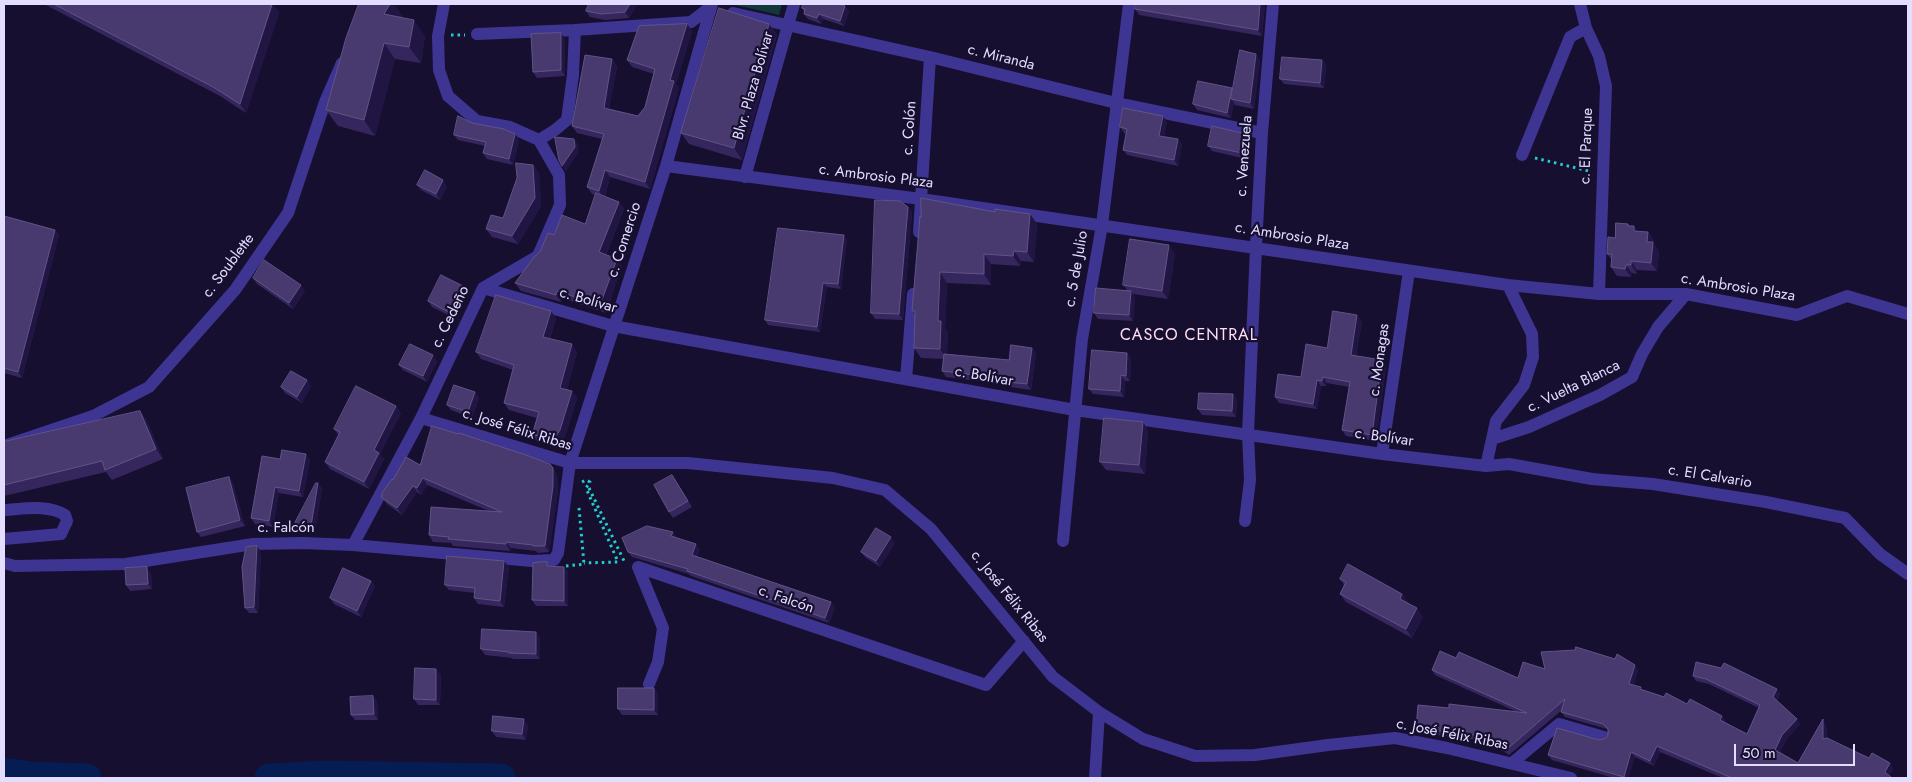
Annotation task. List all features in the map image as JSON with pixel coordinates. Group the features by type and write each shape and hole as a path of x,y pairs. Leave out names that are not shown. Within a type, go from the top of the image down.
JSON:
{"street":[{"path":"444,4 438,36 439,70 448,96 477,121 510,127 539,140 567,120 573,75 575,30"},
{"name":"Blvr. Plaza Bolívar","path":"745,177 794,4"},
{"name":"c. 5 de Julio","path":"1063,541 1082,339 1102,225 1129,4"},
{"name":"c. Venezuela","path":"1245,521 1250,480 1248,434 1262,133 1274,4"},
{"name":"c. El Parque","path":"1580,4 1586,28 1599,56 1606,86 1600,294"},
{"path":"477,34 691,22 711,6"},
{"name":"c. Comercio","path":"554,560 558,553 570,463 666,166 711,6"},
{"name":"c. Miranda","path":"733,13 930,57 1116,103 1262,133"},
{"path":"1522,155 1570,37 1586,28"},
{"name":"c. Soublette","path":"4,446 93,416 149,387 235,290 288,213 325,102 348,48"},
{"name":"c. Colón","path":"917,247 930,57"},
{"name":"c. Cedeño","path":"353,545 420,418 483,288 538,256 560,205 559,175 539,140"},
{"name":"c. Ambrosio Plaza","path":"666,166 921,199 1508,285 1600,294 1686,294 1797,315 1847,296 1908,314"},
{"name":"c. Monagas","path":"1382,454 1409,271"},
{"path":"906,379 914,284"},
{"path":"1486,466 1496,421 1524,385 1533,357 1532,334 1508,285"},
{"name":"c. Bolívar","path":"483,288 613,326 1075,410 1382,454 1486,466"},
{"name":"c. Vuelta Blanca","path":"1492,439 1529,427 1600,395 1632,377 1642,354 1658,327 1686,294"},
{"name":"c. José Félix Ribas","path":"420,418 570,463 688,463 833,478 885,490 931,529 1053,677 1100,712 1143,739 1194,756 1255,755 1395,738 1447,748 1571,778"},
{"name":"c. El Calvario","path":"1486,466 1509,464 1592,479 1653,484 1766,502 1845,518 1880,554 1908,574"},
{"path":"4,510 48,508 58,510 65,515 67,521 65,529 61,534 4,539"},
{"name":"c. Falcón","path":"4,563 15,566 126,564 253,544 353,545 532,561 554,560"},
{"path":"638,567 663,628 658,662 649,684"},
{"name":"c. Falcón","path":"638,567 986,685 1024,641"},
{"path":"1095,778 1100,712"},
{"path":"1512,763 1559,724 1604,737"}],"path":[{"path":"438,36 477,34"},
{"path":"1522,155 1602,174"},
{"path":"554,560 557,565 569,566 618,562 586,488 588,488 624,563"},
{"path":"575,519 578,501 584,564"},
{"path":"569,566 570,556"},
{"path":"584,564 624,563 638,567"}],"green space":[{"path":"731,4 782,4 779,15"}],"building":[{"path":"54,4 272,4 240,104 213,87"},
{"path":"359,4 390,4 384,14 414,20 409,47 384,43 364,120 326,110 346,38"},
{"path":"589,4 630,4 625,12 601,14 586,11"},
{"path":"803,4 838,4 845,6 840,21 819,14 817,18 804,14"},
{"path":"1136,4 1260,4 1258,30 1135,9"},
{"path":"719,8 769,24 734,148 681,133"},
{"path":"687,24 670,80 674,81 645,182 605,170 599,191 587,187 604,134 572,126 585,55 612,59 604,108 638,116 645,107 655,69 627,60 639,26"},
{"path":"561,33 561,70 533,72 531,34"},
{"path":"1240,50 1256,54 1250,103 1231,99"},
{"path":"1282,57 1322,60 1320,83 1280,79"},
{"path":"1198,81 1232,88 1227,113 1193,104"},
{"path":"1123,108 1163,116 1159,136 1178,139 1174,160 1123,150 1127,129 1120,127"},
{"path":"458,116 472,123 504,129 515,134 509,159 483,153 486,142 454,135"},
{"path":"1212,126 1246,134 1242,153 1208,146"},
{"path":"555,137 574,139 575,147 562,166 559,160"},
{"path":"516,163 533,165 535,198 512,236 486,229 491,215 503,218 517,178"},
{"path":"425,170 443,180 436,194 417,185"},
{"path":"596,193 619,202 599,252 617,259 600,305 557,291 556,295 515,283 534,257 540,252 548,233 554,235 562,215 585,224"},
{"path":"921,198 995,212 995,209 1030,214 1027,252 1014,251 1013,256 984,254 984,274 940,272 938,321 941,321 940,349 914,348 915,311 912,311 921,217"},
{"path":"875,200 900,201 908,207 899,314 871,313"},
{"path":"4,216 55,230 18,372 4,368"},
{"path":"1616,223 1634,226 1634,231 1648,232 1647,242 1653,242 1651,263 1631,261 1631,265 1626,265 1625,269 1611,267 1612,254 1607,254 1608,237 1615,238"},
{"path":"778,228 844,235 838,284 823,283 817,327 765,320"},
{"path":"1130,239 1169,245 1162,291 1123,285"},
{"path":"264,260 301,285 289,303 253,278"},
{"path":"441,275 463,286 450,313 428,301"},
{"path":"1096,288 1131,291 1129,315 1094,313"},
{"path":"496,295 551,311 543,337 572,344 560,388 572,391 560,430 556,436 532,435 539,412 504,403 514,365 476,352"},
{"path":"1333,311 1357,315 1351,355 1382,360 1372,435 1342,430 1350,382 1323,377 1322,381 1317,380 1313,404 1275,397 1278,374 1301,377 1306,344 1327,348"},
{"path":"410,344 433,355 423,376 399,365"},
{"path":"1011,345 1032,348 1027,384 1006,382 1007,379 942,371 944,354 1009,360"},
{"path":"1092,350 1127,353 1126,376 1121,375 1120,391 1089,389"},
{"path":"291,371 307,380 297,397 281,387"},
{"path":"454,385 475,392 468,412 447,405"},
{"path":"356,386 396,406 374,450 379,453 364,482 325,462 340,432 334,429"},
{"path":"1199,393 1233,394 1232,411 1198,409"},
{"path":"140,411 156,449 105,470 102,461 4,485 4,442"},
{"path":"1104,418 1143,422 1139,465 1100,462"},
{"path":"432,426 459,433 550,464 553,468 553,486 545,546 448,539 449,537 429,535 431,507 502,512 423,478 417,488 413,486 397,508 382,498 382,493 393,480 406,457 420,465"},
{"path":"282,450 306,454 299,491 275,487 269,521 251,518 262,456 280,459"},
{"path":"672,475 688,501 669,512 654,485"},
{"path":"229,477 240,520 197,532 186,488"},
{"path":"316,483 318,483 311,526 295,523"},
{"path":"647,526 673,532 671,536 696,544 692,555 831,602 825,618 687,571 688,569 628,552 622,538"},
{"path":"876,528 891,537 876,561 861,552"},
{"path":"257,546 254,607 245,608 242,567 246,547"},
{"path":"447,556 504,561 500,601 474,598 475,588 445,585"},
{"path":"547,562 547,566 564,567 564,601 532,600 533,563"},
{"path":"1348,564 1402,594 1400,599 1417,608 1406,629 1340,594 1346,582 1340,579"},
{"path":"147,567 148,584 126,585 125,568"},
{"path":"343,568 371,581 357,611 330,598"},
{"path":"482,629 536,632 536,654 481,649"},
{"path":"1576,647 1615,659 1617,654 1635,665 1629,684 1664,697 1666,693 1687,704 1690,699 1722,716 1720,720 1747,734 1760,705 1706,679 1693,676 1696,662 1721,668 1724,663 1777,689 1773,697 1797,719 1782,735 1775,750 1798,763 1823,719 1823,739 1827,738 1869,758 1872,753 1890,763 1885,772 1892,778 1732,778 1657,746 1650,761 1631,752 1624,777 1548,755 1557,728 1599,740 1606,738 1608,735 1608,729 1603,724 1561,712 1565,699 1506,750 1500,746 1479,741 1480,736 1416,728 1418,705 1449,708 1449,704 1527,713 1432,670 1440,651 1456,658 1459,652 1518,678 1523,662 1545,669 1541,652 1575,650"},
{"path":"415,668 436,669 436,700 414,699"},
{"path":"618,688 654,688 654,710 618,709"},
{"path":"373,696 374,714 351,715 350,697"},
{"path":"493,716 524,719 522,734 492,731"}],"waterway":[{"path":"4,772 31,776 87,778"},
{"path":"269,778 327,775 501,778"}],"district":[{"name":"CASCO CENTRAL","path":"1189,336"}]}
